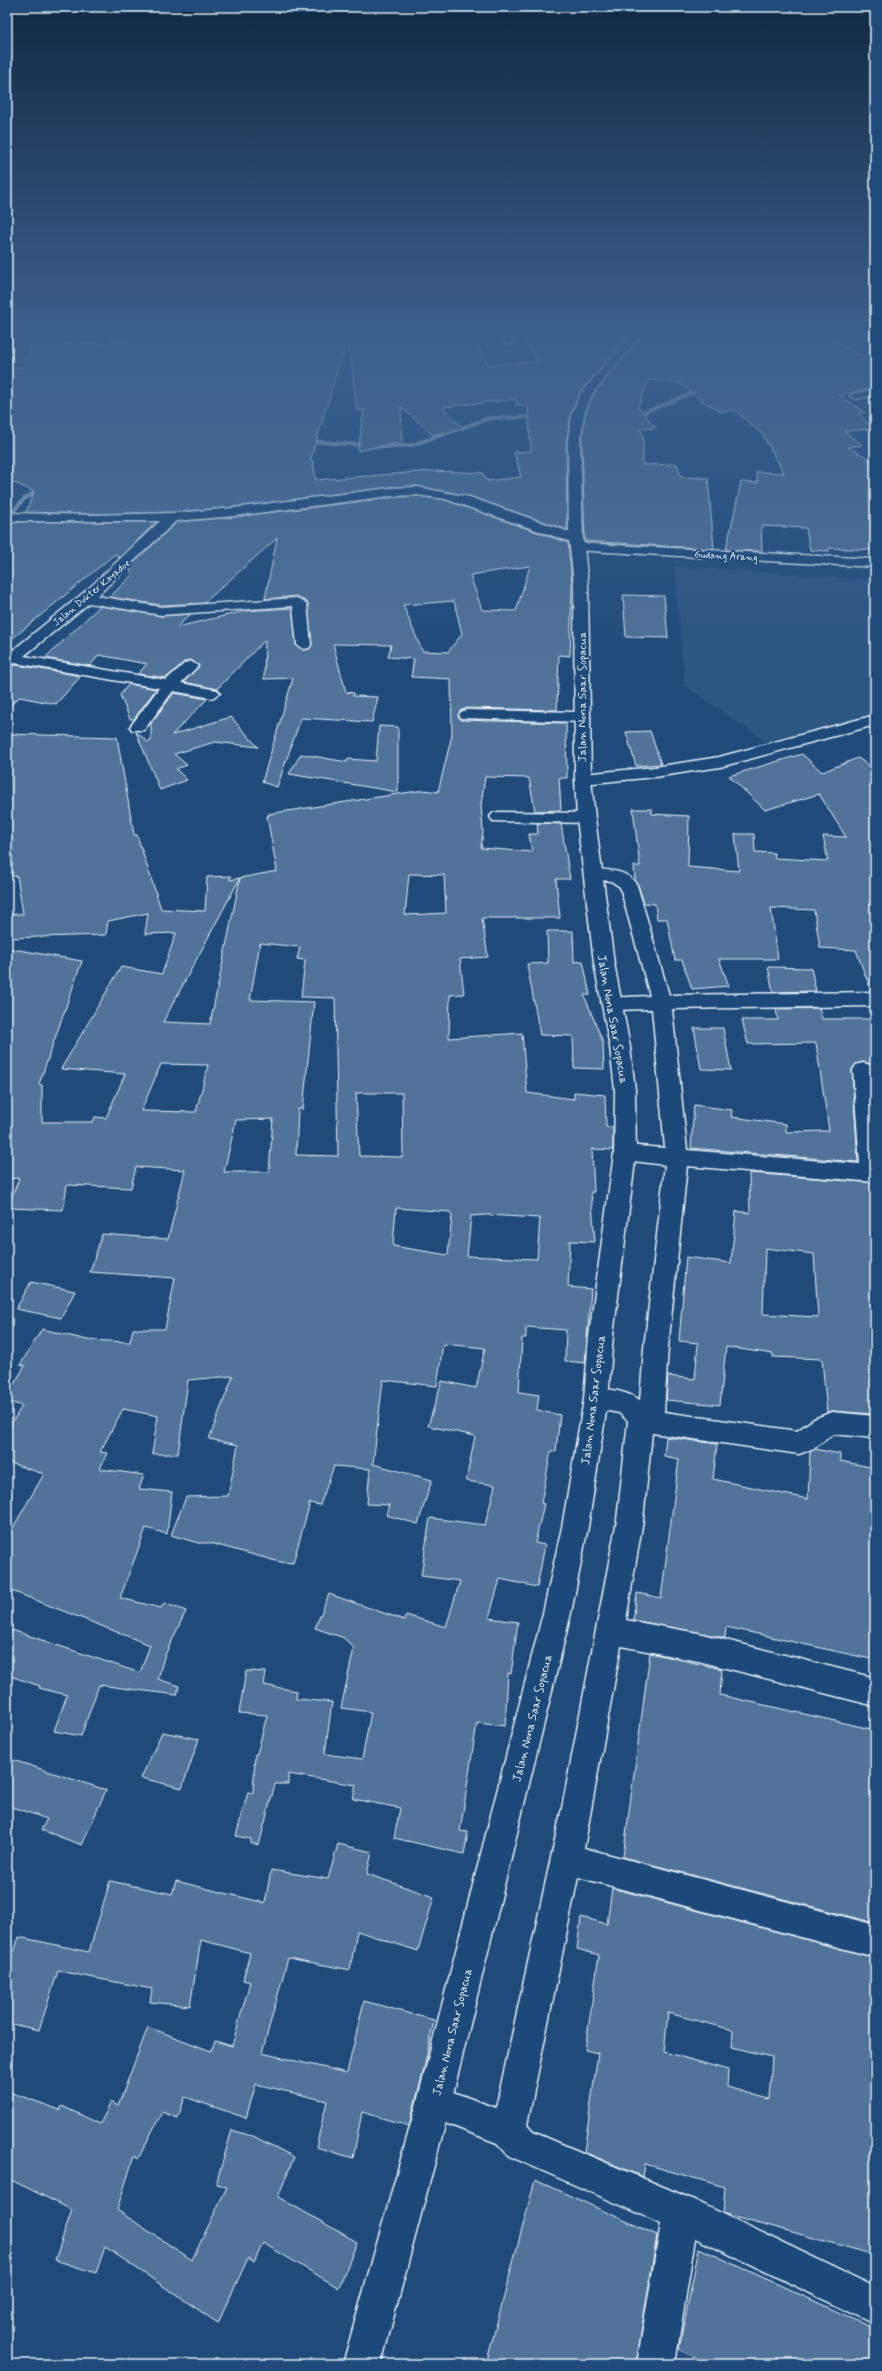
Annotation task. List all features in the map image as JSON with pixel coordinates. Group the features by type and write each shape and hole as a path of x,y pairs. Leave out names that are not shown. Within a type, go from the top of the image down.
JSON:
{"street":[{"name":"Jalan Nona Saar Sopacua","path":"362,2364 434,2102 557,1613 575,1527 596,1399 601,1336 625,1153 624,1070 611,1003 596,910 583,779 581,584 577,543 576,448"},
{"name":"Gudang Arang","path":"7,517 171,518 277,507 390,492 425,492 467,502 577,543 875,563"},
{"name":"Jalan Dokter Kayadoe","path":"10,660 87,598 136,554 171,518"},
{"path":"87,598 147,610 171,611 273,602 297,602 300,604 304,645"},
{"path":"10,660 212,693"},
{"path":"138,727 169,686 190,666"},
{"path":"467,715 582,717"},
{"path":"583,779 655,772 720,762 875,720"},
{"path":"499,817 586,818"},
{"path":"509,2130 567,1859 630,1520 656,1348 677,1158 661,1002 636,908 628,885 623,880 614,876 593,875"},
{"path":"611,1003 875,999"},
{"path":"625,1153 873,1173 863,1070"},
{"path":"596,1399 629,1405 646,1421 800,1443 808,1440 825,1425 832,1422 875,1427"},
{"path":"609,1630 698,1647 875,1692"},
{"path":"567,1859 875,1941"},
{"path":"434,2102 509,2130 521,2144 681,2213 875,2306"},
{"path":"656,2364 681,2213"}],"shaded area":[{"path":"674,566 875,580 875,712 774,747 685,686"}],"building":[{"path":"7,448 314,448 310,461 313,461 316,480 432,471 483,473 487,481 521,477 514,452 531,451 531,448 566,448 567,530 469,496 417,486 390,487 234,507 177,512 92,514 26,512 34,492 7,479"},
{"path":"358,448 374,448 358,451"},
{"path":"582,448 643,448 643,465 677,464 681,477 708,478 714,549 585,541"},
{"path":"770,448 849,448 875,462 875,550 829,548 829,551 810,550 806,528 761,526 762,551 726,550 741,482 758,483 756,472 784,473"},
{"path":"417,496 445,500 568,543 572,584 570,656 559,655 557,710 467,708 460,711 458,716 461,720 566,723 567,778 559,778 561,810 535,811 529,778 485,777 481,805 483,831 481,848 532,852 529,834 538,834 537,823 561,824 570,879 556,879 560,918 482,918 488,957 460,959 464,994 450,995 449,1038 522,1033 527,1093 574,1099 574,1092 605,1095 606,1127 613,1127 613,1150 592,1149 594,1192 591,1192 595,1242 570,1241 568,1287 591,1289 585,1363 565,1361 566,1330 526,1327 526,1338 522,1338 519,1392 539,1395 537,1410 560,1415 556,1451 551,1451 541,1503 544,1504 535,1543 545,1545 537,1587 500,1579 489,1618 518,1622 511,1674 508,1673 505,1726 477,1723 460,1831 468,1832 464,1854 394,1838 400,1808 353,1799 356,1785 288,1774 288,1784 275,1784 259,1845 251,1843 251,1839 236,1836 248,1792 253,1793 255,1754 257,1754 267,1715 239,1713 246,1671 266,1672 264,1685 297,1691 296,1699 332,1702 325,1754 362,1759 371,1712 341,1708 354,1648 344,1638 315,1628 329,1594 404,1620 406,1615 446,1627 460,1581 421,1576 430,1518 485,1525 495,1485 466,1481 475,1436 428,1426 442,1381 476,1388 485,1348 443,1344 437,1386 383,1380 373,1464 432,1480 418,1524 386,1515 389,1505 367,1504 370,1469 334,1466 320,1505 310,1503 293,1563 280,1562 210,1543 198,1543 171,1535 186,1497 228,1496 238,1445 209,1439 233,1376 188,1380 178,1454 152,1454 158,1416 123,1409 100,1452 107,1453 100,1469 144,1475 139,1489 172,1492 167,1534 146,1528 120,1598 161,1608 164,1603 186,1611 164,1657 158,1679 179,1686 177,1695 99,1685 81,1736 54,1731 67,1695 39,1688 40,1686 7,1675 7,1639 12,1630 140,1673 150,1645 7,1589 7,1538 44,1474 7,1462 7,1431 22,1406 7,1401 7,1395 25,1366 20,1365 42,1329 87,1340 130,1342 133,1329 165,1329 175,1278 90,1272 102,1234 168,1239 185,1170 136,1167 131,1188 67,1185 63,1210 8,1208 19,1178 7,1179 7,999 14,975 7,975 7,948 82,961 39,1084 42,1085 42,1122 93,1122 95,1117 106,1118 125,1074 61,1069 121,967 162,974 176,933 145,934 148,913 108,921 106,935 7,938 7,914 23,914 17,876 7,876 7,734 117,737 134,835 137,835 161,909 205,911 207,877 231,876 230,880 240,878 277,871 267,816 269,816 268,814 424,790 438,792 452,735 451,679 411,677 414,659 388,657 391,645 333,644 346,692 354,693 353,696 378,697 372,722 301,718 277,787 262,782 293,678 264,679 265,640 217,689 184,682 199,666 191,660 184,662 166,678 138,674 147,664 99,655 90,666 45,658 100,606 161,616 191,614 177,627 245,611 292,608 296,645 303,650 309,649 312,645 308,603 297,596 265,599 277,538 204,603 161,605 110,597 133,574 128,568 177,522","holes":["530,566 516,611 482,610 470,575","454,601 462,634 448,652 422,651 403,605","409,874 444,875 446,913 405,915","240,878 210,1024 163,1022","260,943 300,947 297,959 305,960 301,997 335,998 338,1156 296,1155 298,1109 303,1109 314,1002 250,1000","161,1064 208,1065 196,1112 141,1111","356,1093 402,1093 403,1157 359,1156","273,1119 269,1172 224,1172 236,1120","396,1208 450,1212 452,1215 448,1255 393,1246","486,1215 540,1218 537,1259 467,1256 471,1216"]},
{"path":"21,522 156,522 119,558 115,554 7,643 7,524"},
{"path":"623,595 664,596 668,638 626,637"},
{"path":"15,665 81,676 56,704 19,697 7,709 7,668"},
{"path":"129,684 156,689 134,719 130,719 120,695"},
{"path":"174,693 207,699 172,735 231,717 258,747 215,742 174,754 187,765 176,769 187,780 160,790 136,732 148,742 151,741 151,723"},
{"path":"379,726 398,727 398,792 289,774 301,754 347,762 348,759 376,761"},
{"path":"650,731 661,764 636,766 626,732"},
{"path":"802,754 822,772 858,758 875,770 875,991 871,991 856,950 820,948 814,910 771,908 778,959 719,959 729,986 692,989 682,960 675,960 667,919 657,919 655,904 644,903 635,880 634,866 640,866 633,809 652,809 652,814 689,816 688,867 739,871 735,834 754,834 755,852 774,853 775,858 828,861 823,836 846,837 819,794 765,810 729,776"},
{"path":"547,931 573,931 574,962 583,961 590,995 584,995 603,1042 604,1069 574,1068 573,1036 540,1035 527,964 548,963"},
{"path":"768,967 811,968 816,991 773,992"},
{"path":"819,1008 822,1019 875,1019 875,1079 870,1064 863,1062 856,1064 852,1070 858,1162 691,1148 694,1105 732,1110 731,1117 786,1124 786,1132 829,1131 816,1043 748,1044 742,1020 778,1020 776,1009"},
{"path":"694,1028 723,1028 731,1070 701,1069"},
{"path":"749,1173 875,1183 875,1414 832,1411 827,1412 822,1359 773,1357 773,1354 726,1347 720,1405 666,1400 668,1376 695,1379 698,1343 679,1341 686,1257 731,1263 736,1211 750,1213","holes":["765,1248 814,1254 818,1317 763,1314"]},
{"path":"31,1282 75,1291 61,1318 16,1309"},
{"path":"666,1437 717,1444 713,1479 808,1499 810,1452 815,1449 840,1454 840,1461 875,1468 875,1660 726,1627 725,1638 633,1620 637,1593 661,1598 679,1459 664,1456"},
{"path":"650,1653 722,1669 720,1695 875,1730 875,1923 623,1857"},
{"path":"162,1732 199,1739 182,1788 141,1778"},
{"path":"7,1758 106,1790 82,1845 41,1830 47,1819 7,1805"},
{"path":"338,1844 372,1852 367,1874 434,1897 418,1951 357,1931 350,1970 288,1958 262,2053 347,2073 364,2001 434,2020 424,2069 409,2126 362,2112 353,2158 316,2147 327,2101 256,2084 246,2118 185,2097 178,2118 162,2112 138,2159 134,2156 117,2210 192,2260 227,2187 216,2184 232,2130 255,2137 294,2157 278,2197 357,2242 339,2288 263,2243 254,2262 248,2258 218,2323 105,2247 96,2273 55,2260 72,2210 7,2178 7,2091 60,2110 62,2106 100,2124 111,2102 118,2106 148,2027 211,2051 215,2041 232,2046 250,1982 243,1980 250,1953 201,1940 190,2006 150,2002 152,1989 58,1971 39,2030 7,2023 7,1972 19,1937 89,1952 110,1881 172,1894 176,1881 265,1903 271,1870 328,1879"},
{"path":"612,1888 875,1958 875,2255 727,2214 723,2212 725,2187 645,2164 643,2177 584,2152 598,2053 585,2050 599,1955 577,1949 581,1917 607,1924","holes":["668,2013 733,2030 732,2047 772,2057 769,2099 727,2087 728,2070 664,2052"]},
{"path":"535,2180 657,2235 636,2364 486,2364"},
{"path":"699,2248 875,2329 875,2364 709,2364 679,2349"}],"waterway":[{"path":"10,515 24,499 42,488"}]}
